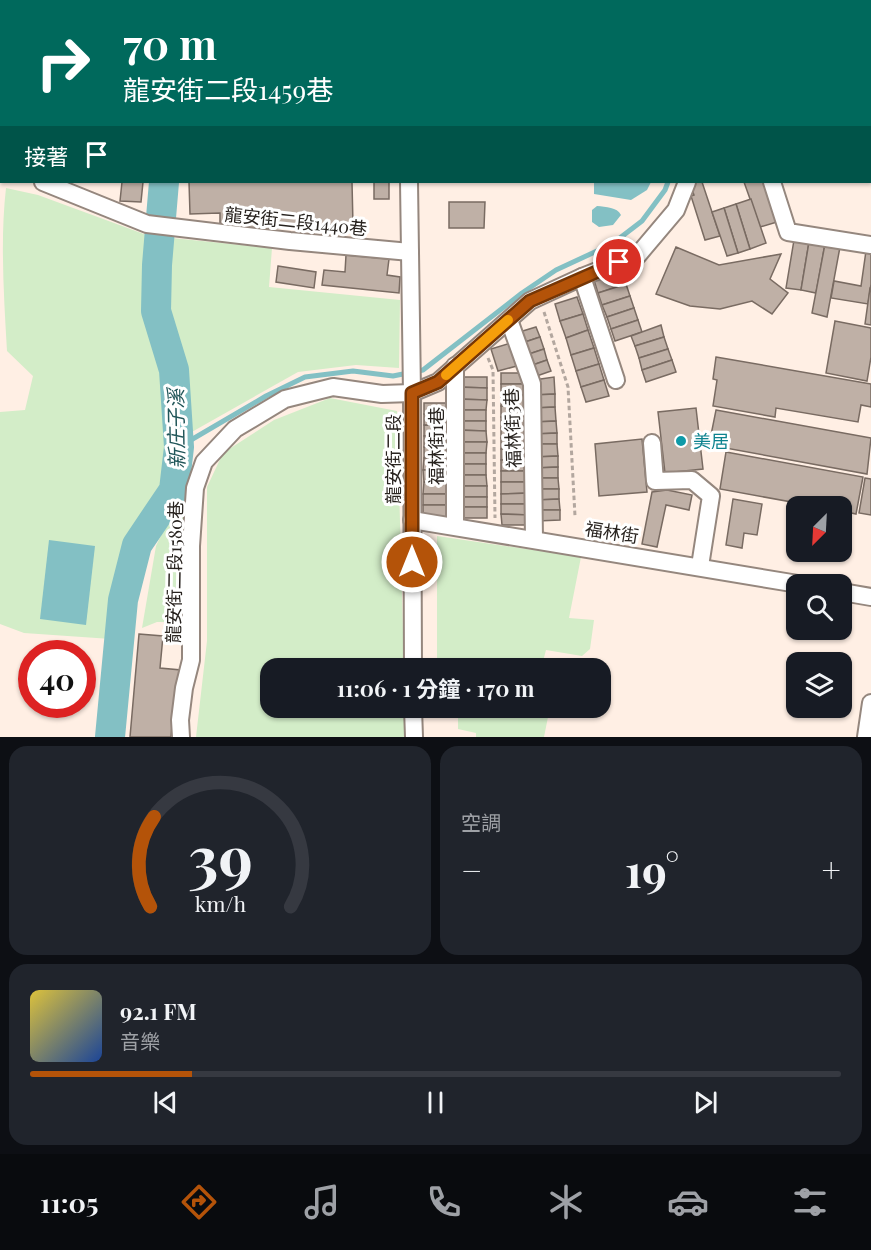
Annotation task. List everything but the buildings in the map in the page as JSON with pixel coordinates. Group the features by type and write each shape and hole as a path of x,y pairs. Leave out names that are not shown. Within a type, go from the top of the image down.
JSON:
{"street":[{"name":"龍安街二段1440巷","path":"45,183 147,224 410,252"},
{"path":"409,183 410,252"},
{"path":"412,393 438,382 530,301 638,255 676,210 687,183"},
{"path":"772,183 788,232 871,245"},
{"name":"龍安街二段","path":"410,252 413,658"},
{"path":"582,277 616,380"},
{"name":"福林街3巷","path":"509,320 532,384 534,539"},
{"name":"福林街1巷","path":"455,366 455,526"},
{"name":"龍安街二段1580巷","path":"181,737 180,720 184,688 191,660 191,546 195,488 204,462 235,429 285,399 333,387 382,394 412,393"},
{"path":"652,443 655,481 692,480 711,495 700,566"},
{"name":"福林街","path":"412,520 786,582"},
{"path":"852,594 871,597"},
{"path":"866,737 871,704"},
{"path":"413,718 414,737"}],"path":[{"path":"544,312 568,387 575,516"},
{"path":"489,359 493,370 495,522"}],"green space":[{"path":"6,188 38,195 152,237 145,311 165,376 168,448 162,482 126,546 112,606 111,639 24,633 0,624 0,412 25,410 33,376 7,351 3,248"},
{"path":"172,238 272,248 269,287 400,300 399,368 356,365 298,372 190,433 187,368 166,306"},
{"path":"330,398 397,411 404,658 260,658 260,718 406,718 406,737 196,737 207,641 207,487 223,453 274,420"},
{"path":"186,483 191,485 183,622 157,622 142,628 156,546"},
{"path":"437,536 581,557 569,618 594,620 590,649 582,656 546,650 544,658 437,658"},
{"path":"458,718 548,718 544,737 476,737 476,733 458,729"}],"water":[{"path":"594,183 650,183 647,190 631,200 594,194"},
{"path":"597,206 614,209 621,215 613,225 599,227 592,222 592,210"},
{"path":"49,540 95,546 86,625 40,619"}],"waterway":[{"name":"新庄子溪","path":"110,737 123,600 137,545 174,490 179,447 174,370 156,311 157,265 164,183"},
{"path":"179,447 266,396 305,377 353,371 393,376 423,370 522,293 556,270 612,244 642,221 668,183"}],"slow traffic":[{"path":"446,375 508,320"}],"place":[{"name":"美居","path":"681,441"}],"route":[{"path":"412,562 412,393 438,382 530,301 619,262"}]}
